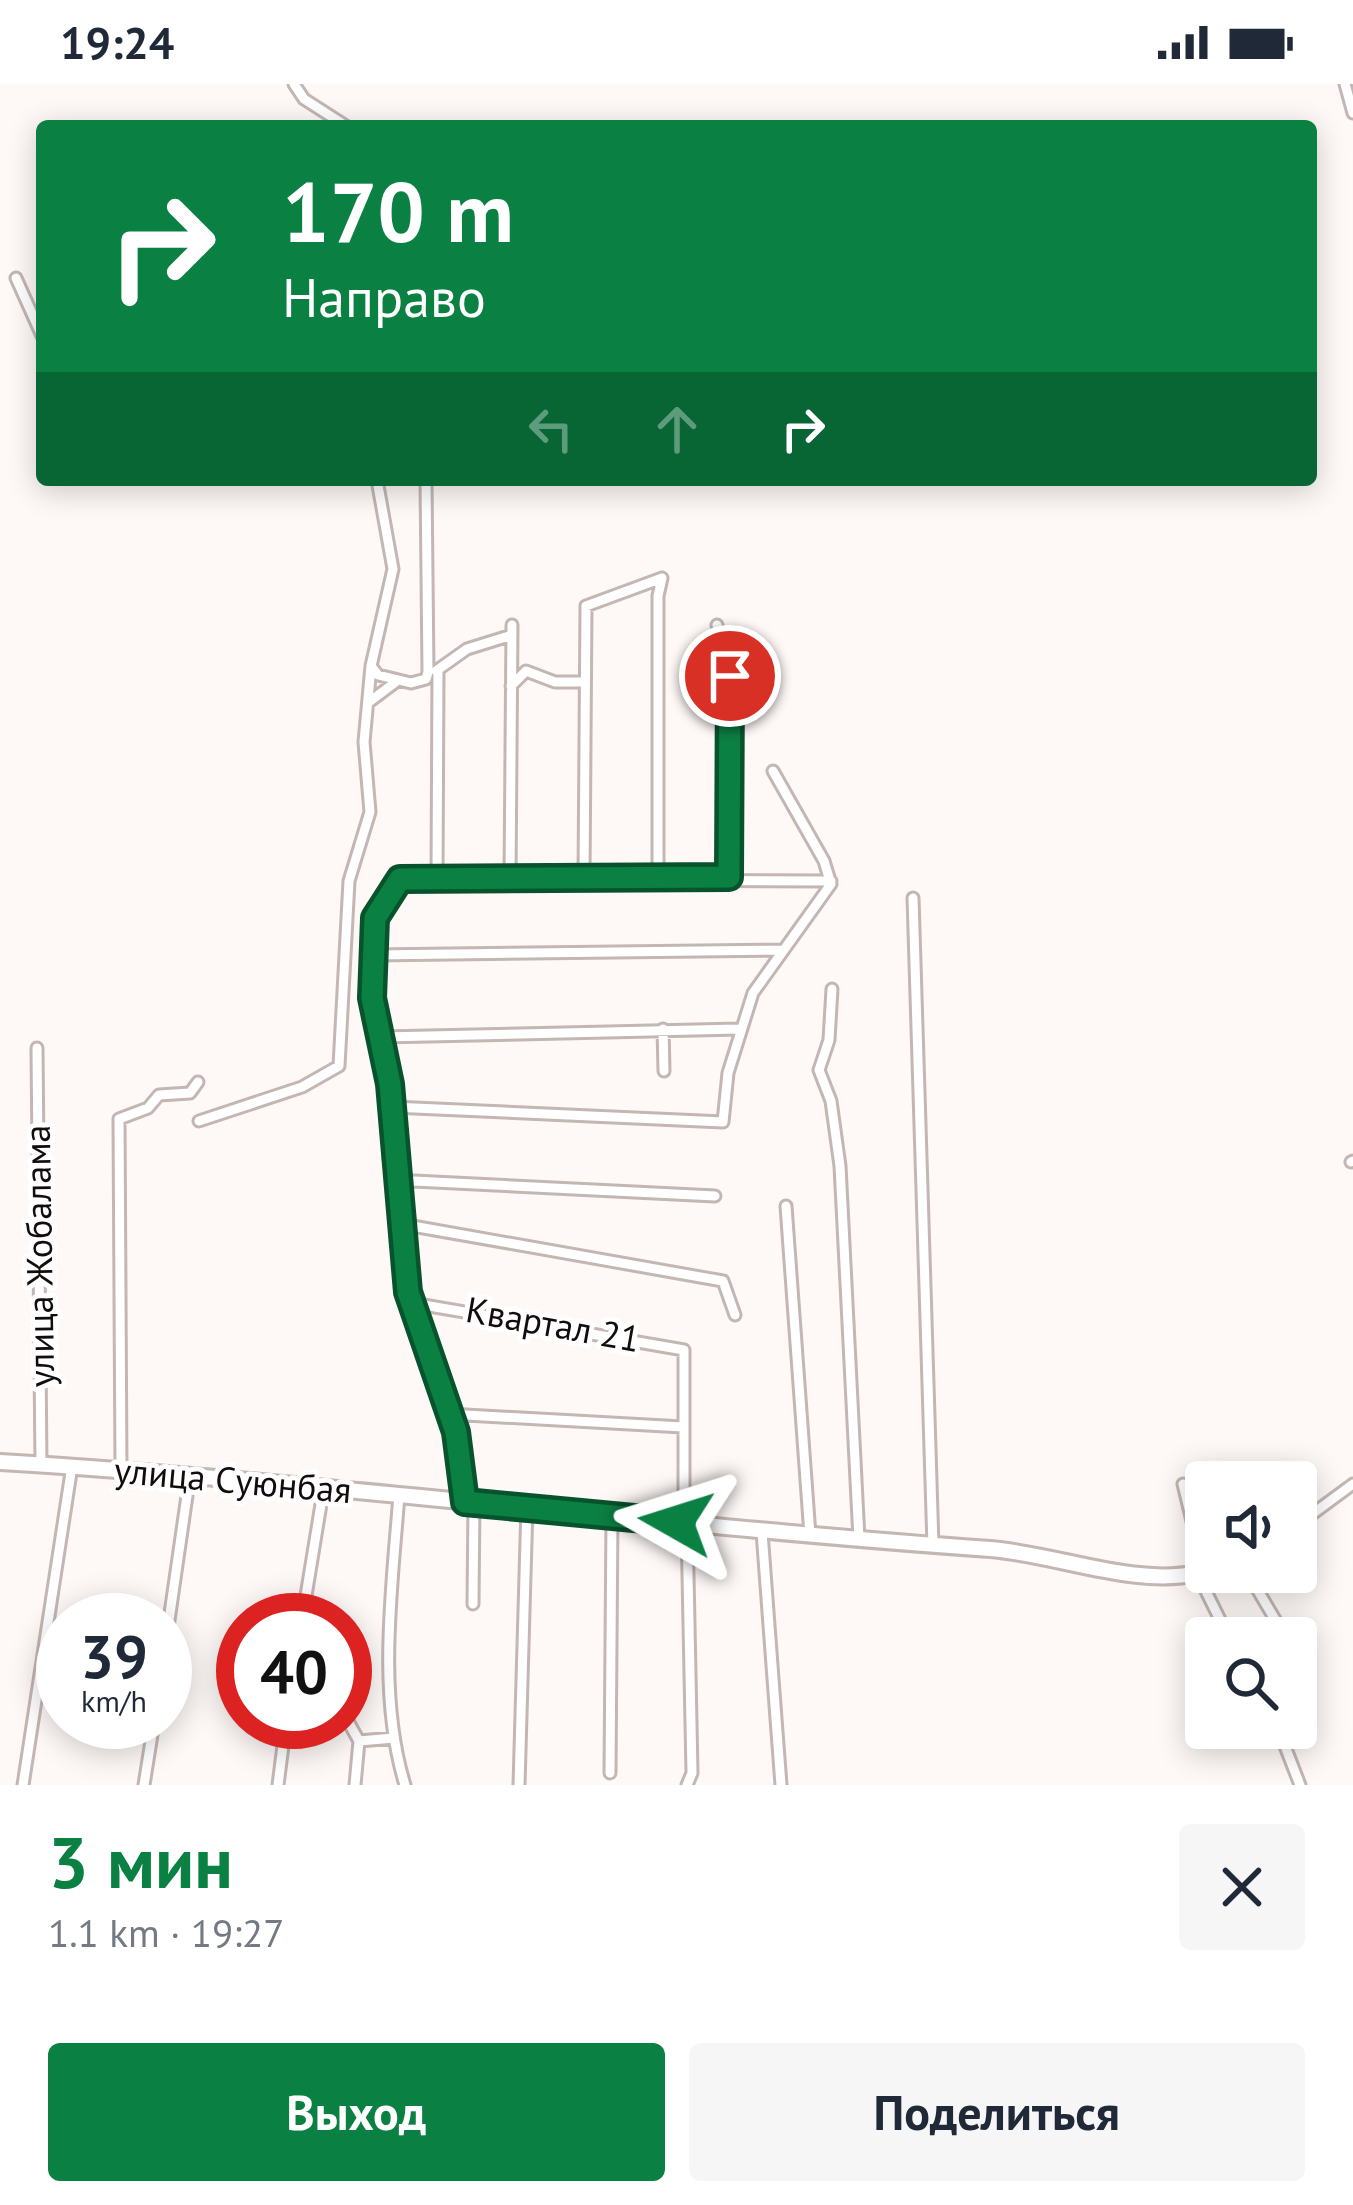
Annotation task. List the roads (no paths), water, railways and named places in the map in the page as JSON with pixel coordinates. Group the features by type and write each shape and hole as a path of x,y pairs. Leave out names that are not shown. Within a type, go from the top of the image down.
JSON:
{"street":[{"path":"294,84 304,99 337,120"},
{"path":"1345,84 1353,112"},
{"path":"16,278 36,322"},
{"path":"199,1121 302,1087 339,1066 349,881 370,812 364,742 371,666 393,569 378,486"},
{"path":"426,486 426,679"},
{"path":"584,878 586,607 662,578 658,596 658,877"},
{"path":"717,625 730,676 729,877"},
{"path":"371,666 378,675 397,681 426,679 482,642 512,630 509,879"},
{"path":"437,879 438,670"},
{"path":"511,686 526,671 555,682 585,682"},
{"path":"369,702 397,681"},
{"path":"772,771 831,880"},
{"path":"473,1604 469,1502 456,1432 412,1303 392,1107 372,998 375,918 395,883 437,879 831,880"},
{"path":"392,1107 721,1124 740,1029 753,993 817,908 831,880"},
{"path":"913,898 932,1546"},
{"path":"372,955 783,950"},
{"path":"832,989 829,1040 819,1070 831,1101 840,1166 860,1539"},
{"path":"663,1029 664,1071"},
{"path":"382,1037 740,1029"},
{"path":"647,1030 663,1055"},
{"name":"улица Жобалама","path":"37,1048 41,1465"},
{"path":"121,1469 118,1119 148,1108 159,1095 190,1094 198,1082"},
{"path":"399,1186 414,1181 715,1196"},
{"path":"786,1206 810,1535"},
{"path":"401,1224 723,1281 735,1315"},
{"name":"Квартал 21","path":"412,1303 671,1345 684,1351 683,1427"},
{"path":"448,1414 683,1427 681,1524 692,1772 687,1785"},
{"name":"улица Суюнбая","path":"0,1462 325,1486 762,1532"},
{"path":"23,1785 72,1466"},
{"path":"173,1593 190,1475"},
{"path":"1183,1484 1185,1493"},
{"path":"1317,1511 1353,1484"},
{"path":"307,1593 325,1486"},
{"path":"399,1495 390,1595 394,1738 405,1785"},
{"path":"520,1785 527,1506"},
{"path":"610,1773 612,1516"},
{"path":"782,1785 762,1532 1036,1554 1145,1576 1185,1573"},
{"path":"372,1740 394,1738"},
{"path":"144,1785 150,1749"},
{"path":"278,1785 283,1749"},
{"path":"355,1785 358,1749"},
{"path":"1286,1749 1301,1785"}]}
